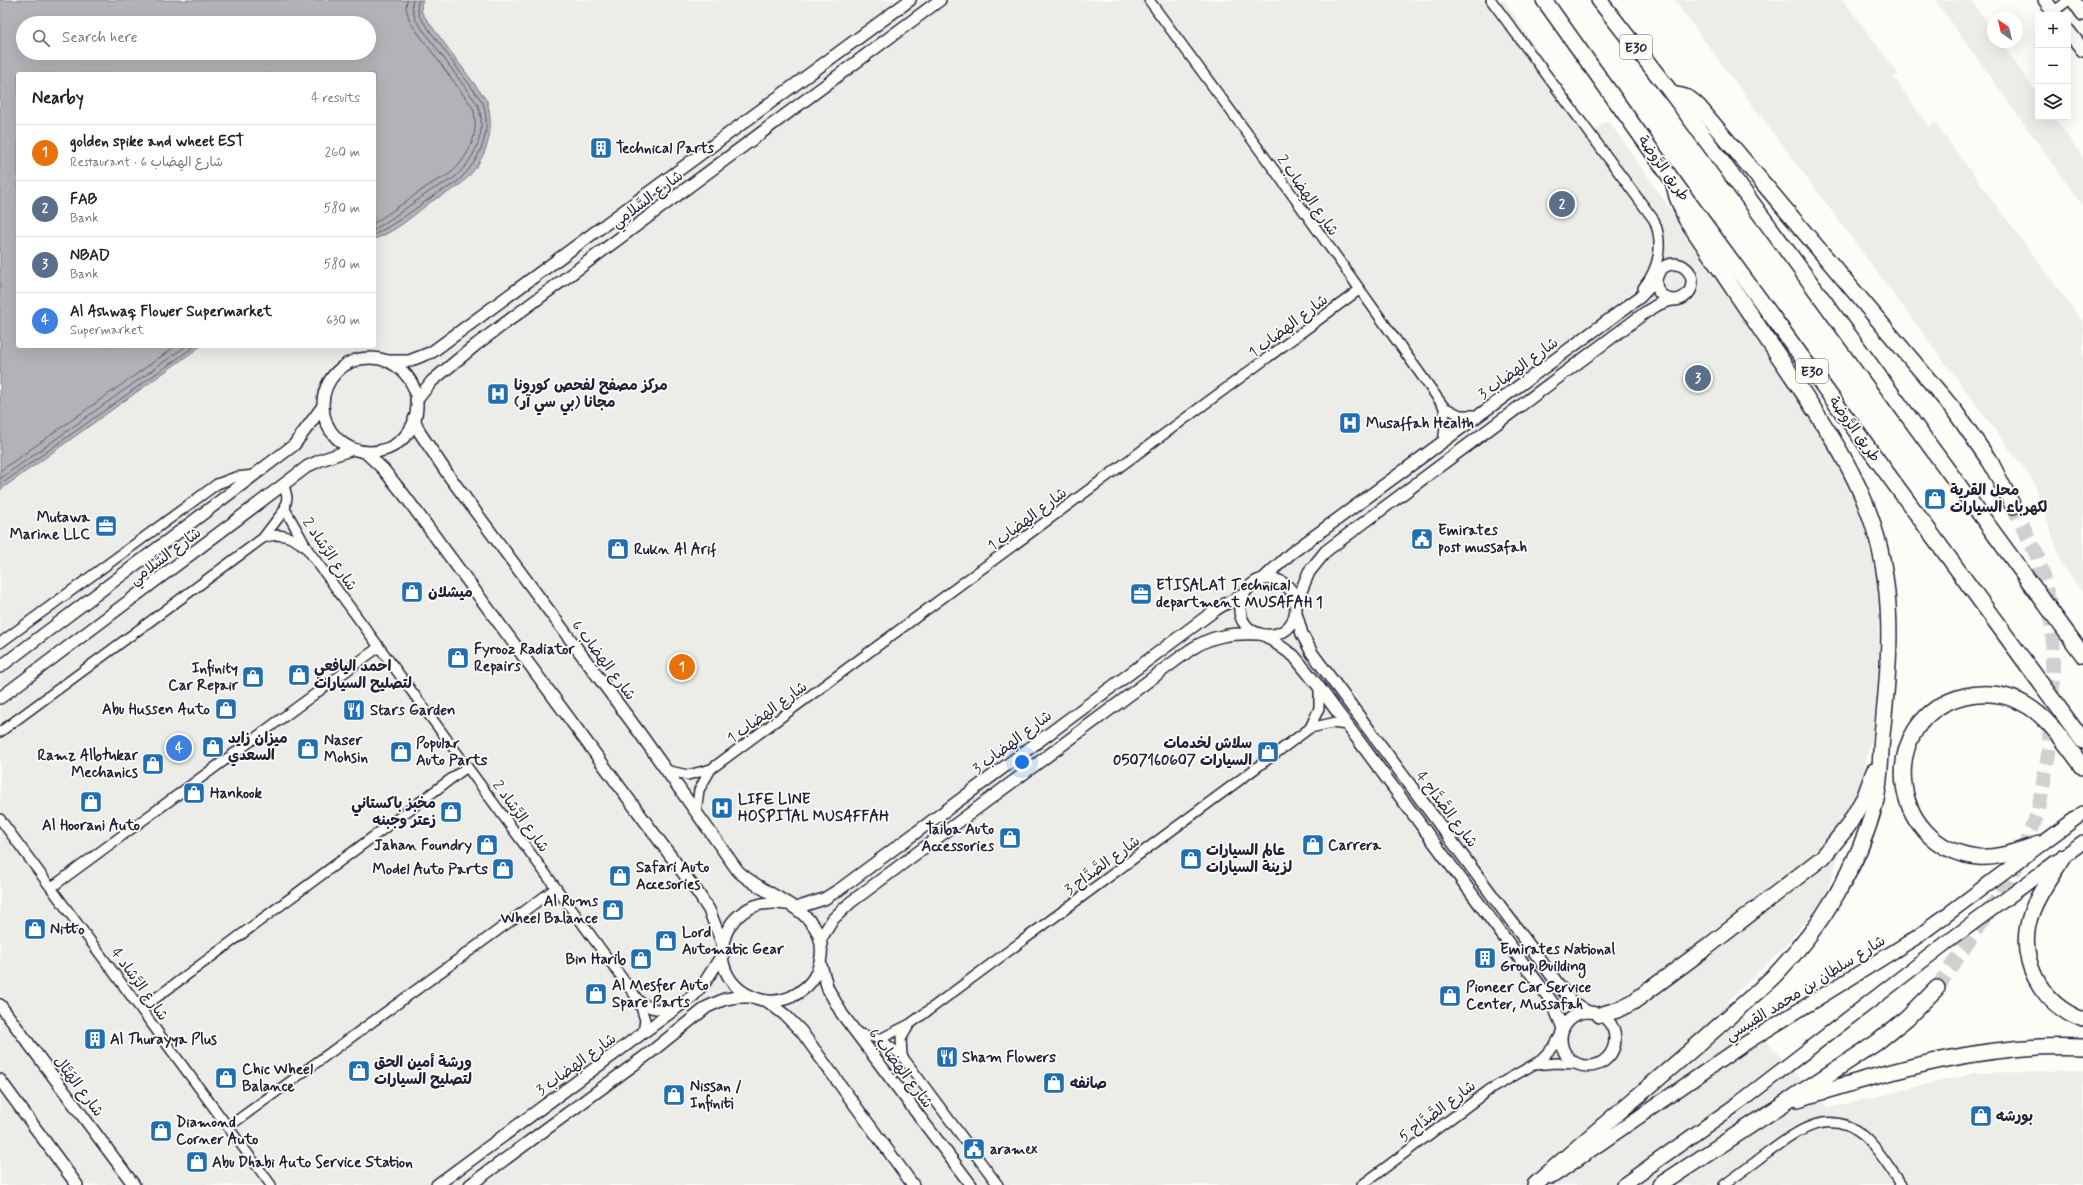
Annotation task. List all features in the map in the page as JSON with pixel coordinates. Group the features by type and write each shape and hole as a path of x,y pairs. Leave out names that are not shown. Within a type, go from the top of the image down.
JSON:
{"highway":[{"name":"طريق الرَّوضة","path":"1544,0 1674,181 2083,740"},
{"name":"E30","path":"1599,0 1673,94 2083,655"},
{"path":"1673,94 1682,95 1691,100 1699,108 1950,405 1991,463 2013,506"},
{"path":"1535,1185 1707,1037 1776,973 1808,936 1830,903 1864,841 1876,802 1888,680 1889,628 1885,581 1878,538 1845,458 1818,415 1686,219 1677,197 1674,181"},
{"path":"2039,844 2007,855 1978,857 1950,849 1933,838 1913,814 1904,787 1904,758 1914,731 1927,717 1950,701 1969,695 1998,695 2018,700 2036,712 2061,739 2083,767"},
{"path":"1594,1014 1617,1010 1633,1002 1706,948 1823,857 1848,826 1865,796 1880,754"},
{"path":"2064,856 2035,904 2031,914 2027,934 2027,952 2035,978 2045,993 2062,1009 2083,1020"},
{"path":"1660,1185 1780,1104 1876,1043 1907,1018 1937,988"},
{"path":"1780,1104 1874,1076 1982,1052 2027,1047 2083,1047"}],"main road":[{"path":"2073,0 2083,14"},
{"path":"2071,35 2083,50"},
{"name":"شارع سلطان بن محمد القبيسي","path":"1541,1185 1746,1043 1917,937 1969,900 2039,844 2083,812"},
{"path":"1623,1185 1740,1102 1946,943 2082,842"}],"street":[{"name":"شارع السَّلامِي","path":"386,361 410,361 432,352 910,0"},
{"name":"شارع السَّلامِي","path":"416,401 432,382 477,344 940,0"},
{"name":"شارع الهِضاب 2","path":"1149,0 1273,169 1444,407"},
{"path":"1491,0 1654,220 1659,234 1658,257 1650,279 1630,304"},
{"path":"2050,6 2069,0"},
{"path":"820,940 833,919 851,902 1190,650 1204,641 1221,635 1274,635 1285,630 1293,621 1309,572 1326,551 1646,312 1659,304 1681,298 1689,292 1692,282 1687,270 1680,265 1671,264 1659,272 1656,280 1660,293 1671,300"},
{"name":"شارع الهِضاب 3","path":"1262,580 1286,557 1645,294 1656,280"},
{"name":"شارع الهِضاب 1","path":"696,814 699,790 711,770 1359,290"},
{"path":"373,358 386,361 397,367 407,376 413,388 416,401 414,419 409,431 395,444 378,451 365,452 353,449 341,442 331,432 325,420 323,406 324,393 329,381 343,367 360,359 373,358"},
{"name":"شارع السَّلامِي","path":"0,667 294,445 323,406"},
{"path":"1443,442 1445,428 1444,407 1460,415 1478,415"},
{"name":"شارع الهِضاب 6","path":"414,419 420,433 449,476 738,870 749,881 791,906"},
{"name":"شارع السَّلامِي","path":"0,698 308,466 353,449"},
{"path":"365,452 383,469 405,496 698,893 710,910 722,950 726,971 735,985 753,998"},
{"path":"0,643 217,484 236,477 256,474"},
{"name":"شارع الرَّشاد 2","path":"284,485 287,497 285,509 308,550 639,1001 645,1020 643,1033"},
{"path":"0,732 263,538 285,509"},
{"path":"263,538 284,535 297,541 308,550"},
{"path":"1262,635 1248,628 1241,618 1239,606 1247,587 1262,580 1270,579 1285,584 1290,590 1296,608"},
{"name":"شارع الهِضاب 3","path":"791,906 819,901 840,888 1217,608 1243,594"},
{"name":"شارع الصَّدَّاح 4","path":"1296,608 1302,634 1312,653 1564,992 1572,1002 1594,1014"},
{"name":"شارع الصَّدَّاح 4","path":"1262,635 1280,645 1294,656 1319,687 1552,1002 1562,1031"},
{"path":"52,888 379,647"},
{"name":"شارع الصَّدَّاح 3","path":"1310,728 1319,708 1319,687"},
{"name":"شارع الصَّدَّاح 3","path":"880,1039 910,1024 1310,728 1332,723 1347,725"},
{"path":"141,1009 468,767"},
{"name":"شارع الهِضاب 1","path":"665,770 688,775 711,770"},
{"name":"شارع الرَّشاد 4","path":"0,819 271,1185"},
{"path":"228,1127 556,888"},
{"path":"470,1185 651,1052 707,1007 725,999 738,997 767,1001 791,997 810,983 820,962 820,940 812,922 791,906 774,902 762,903 745,910 732,922 726,933 722,950"},
{"name":"شارع الهِضاب 3","path":"437,1185 643,1033 698,990 722,950"},
{"name":"شارع الهِضاب 6","path":"820,962 832,998 971,1185"},
{"name":"شارع الرَّشاد 2","path":"639,1001 651,1008 671,1012"},
{"path":"767,1001 785,1015 801,1031 913,1185"},
{"name":"شارع الهَيَّال","path":"0,1005 134,1185"},
{"path":"1594,1014 1605,1018 1613,1028 1614,1047 1607,1058 1596,1065 1578,1064 1564,1052 1562,1031 1571,1018 1594,1014"},
{"name":"شارع الصَّدَّاح 3","path":"902,1056 902,1039 910,1024"},
{"name":"شارع الصَّدَّاح 5","path":"1362,1185 1489,1090 1532,1066 1549,1052 1562,1031"},
{"path":"857,1033 880,1039 902,1056 998,1185"},
{"name":"شارع الصَّدَّاح 5","path":"1532,1066 1555,1063 1578,1064"},
{"path":"0,1080 78,1185"},
{"path":"1724,1185 1797,1131 1821,1123 1834,1122 1850,1126 1865,1137 1902,1185"}],"shaded area":[{"path":"423,0 1504,0 1591,132 1608,120 1752,326 1836,456 1860,508 1877,581 1879,655 1873,732 1861,784 1825,898 1778,954 1728,1001 1828,1108 1975,1073 2083,1070 2083,1185 0,1185 0,490 199,348 376,348 376,238 409,219 437,197 461,184 487,101 422,13 421,5"},
{"path":"1674,0 1843,0 1899,75 1894,78 1929,127 1935,123 2083,322 2083,594 2062,564 2034,482"},
{"path":"1935,0 1971,0 1974,4 1987,22 1987,48 2005,48 2035,91 2035,120 2056,120 2083,158 2083,206"}],"water":[{"path":"0,0 423,0 421,5 422,13 487,101 490,124 489,135 483,156 462,183 432,201 395,229 376,238 376,72 16,72 16,348 198,348 0,490"}],"tunnel":[{"path":"1937,988 2008,882 2020,859 2038,812 2048,758 2052,708 2053,637 2050,605 2037,555 2013,506"}],"place":[{"name":"Technical Parts","path":"601,148"},
{"name":"FAB","path":"1562,204"},
{"name":"NBAD","path":"1698,378"},
{"name":"مركز مصفح لفحص كورونا (بي سي آر) مجانا","path":"498,394"},
{"name":"Musaffah Health","path":"1350,423"},
{"name":"محل القرية لكهرباء السيارات","path":"1935,499"},
{"name":"Mutawa Marine LLC","path":"106,526"},
{"name":"Emirates post mussafah","path":"1422,539"},
{"name":"Rukn Al Arif","path":"618,549"},
{"name":"ميشلان","path":"412,592"},
{"name":"ETISALAT Technical department MUSAFAH 1","path":"1141,594"},
{"name":"Fyrooz Radiator Repairs","path":"458,658"},
{"name":"golden spike and wheet EST","path":"682,667"},
{"name":"احمد اليافعي لتصليح السيارات","path":"299,675"},
{"name":"Infinity Car Repair","path":"253,677"},
{"name":"Abu Hussen Auto","path":"226,709"},
{"name":"Stars Garden","path":"354,710"},
{"name":"ميزان زايد السعدي","path":"213,747"},
{"name":"Al Ashwaq Flower Supermarket","path":"179,748"},
{"name":"Naser Mohsin","path":"308,749"},
{"name":"Popular Auto Parts","path":"401,752"},
{"name":"سلاش لخدمات السيارات 0507160607","path":"1268,752"},
{"name":"Ramz Albtukar Mechanics","path":"153,764"},
{"name":"Hankook","path":"194,793"},
{"name":"Al Hoorani Auto","path":"91,802"},
{"name":"LIFE LINE HOSPITAL MUSAFFAH","path":"722,808"},
{"name":"مخبز باكستاني زعتر وجبنه","path":"451,812"},
{"name":"Taiba Auto Accessories","path":"1010,838"},
{"name":"Jahan Foundry","path":"487,845"},
{"name":"Carrera","path":"1313,845"},
{"name":"عالم السيارات لزينة السيارات","path":"1191,859"},
{"name":"Model Auto Parts","path":"503,869"},
{"name":"Safari Auto Accesories","path":"620,876"},
{"name":"Al Rums Wheel Balance","path":"613,910"},
{"name":"Nitto","path":"35,929"},
{"name":"Lord Automatic Gear","path":"666,941"},
{"name":"Emirates National Group Building","path":"1485,958"},
{"name":"Bin Harib","path":"641,959"},
{"name":"Al Mesfer Auto Spare Parts","path":"596,994"},
{"name":"Pioneer Car Service Center, Mussafah","path":"1450,996"},
{"name":"Al Thurayya Plus","path":"95,1039"},
{"name":"Sham Flowers","path":"947,1057"},
{"name":"ورشة أمين الحق لتصليح السيارات","path":"359,1071"},
{"name":"Chic Wheel Balance","path":"226,1078"},
{"name":"صانفه","path":"1054,1083"},
{"name":"Nissan / Infiniti","path":"674,1095"},
{"name":"بورشه","path":"1981,1116"},
{"name":"Diamond Corner Auto","path":"161,1131"},
{"name":"aramex","path":"974,1149"},
{"name":"Abu Dhabi Auto Service Station","path":"197,1162"}]}
